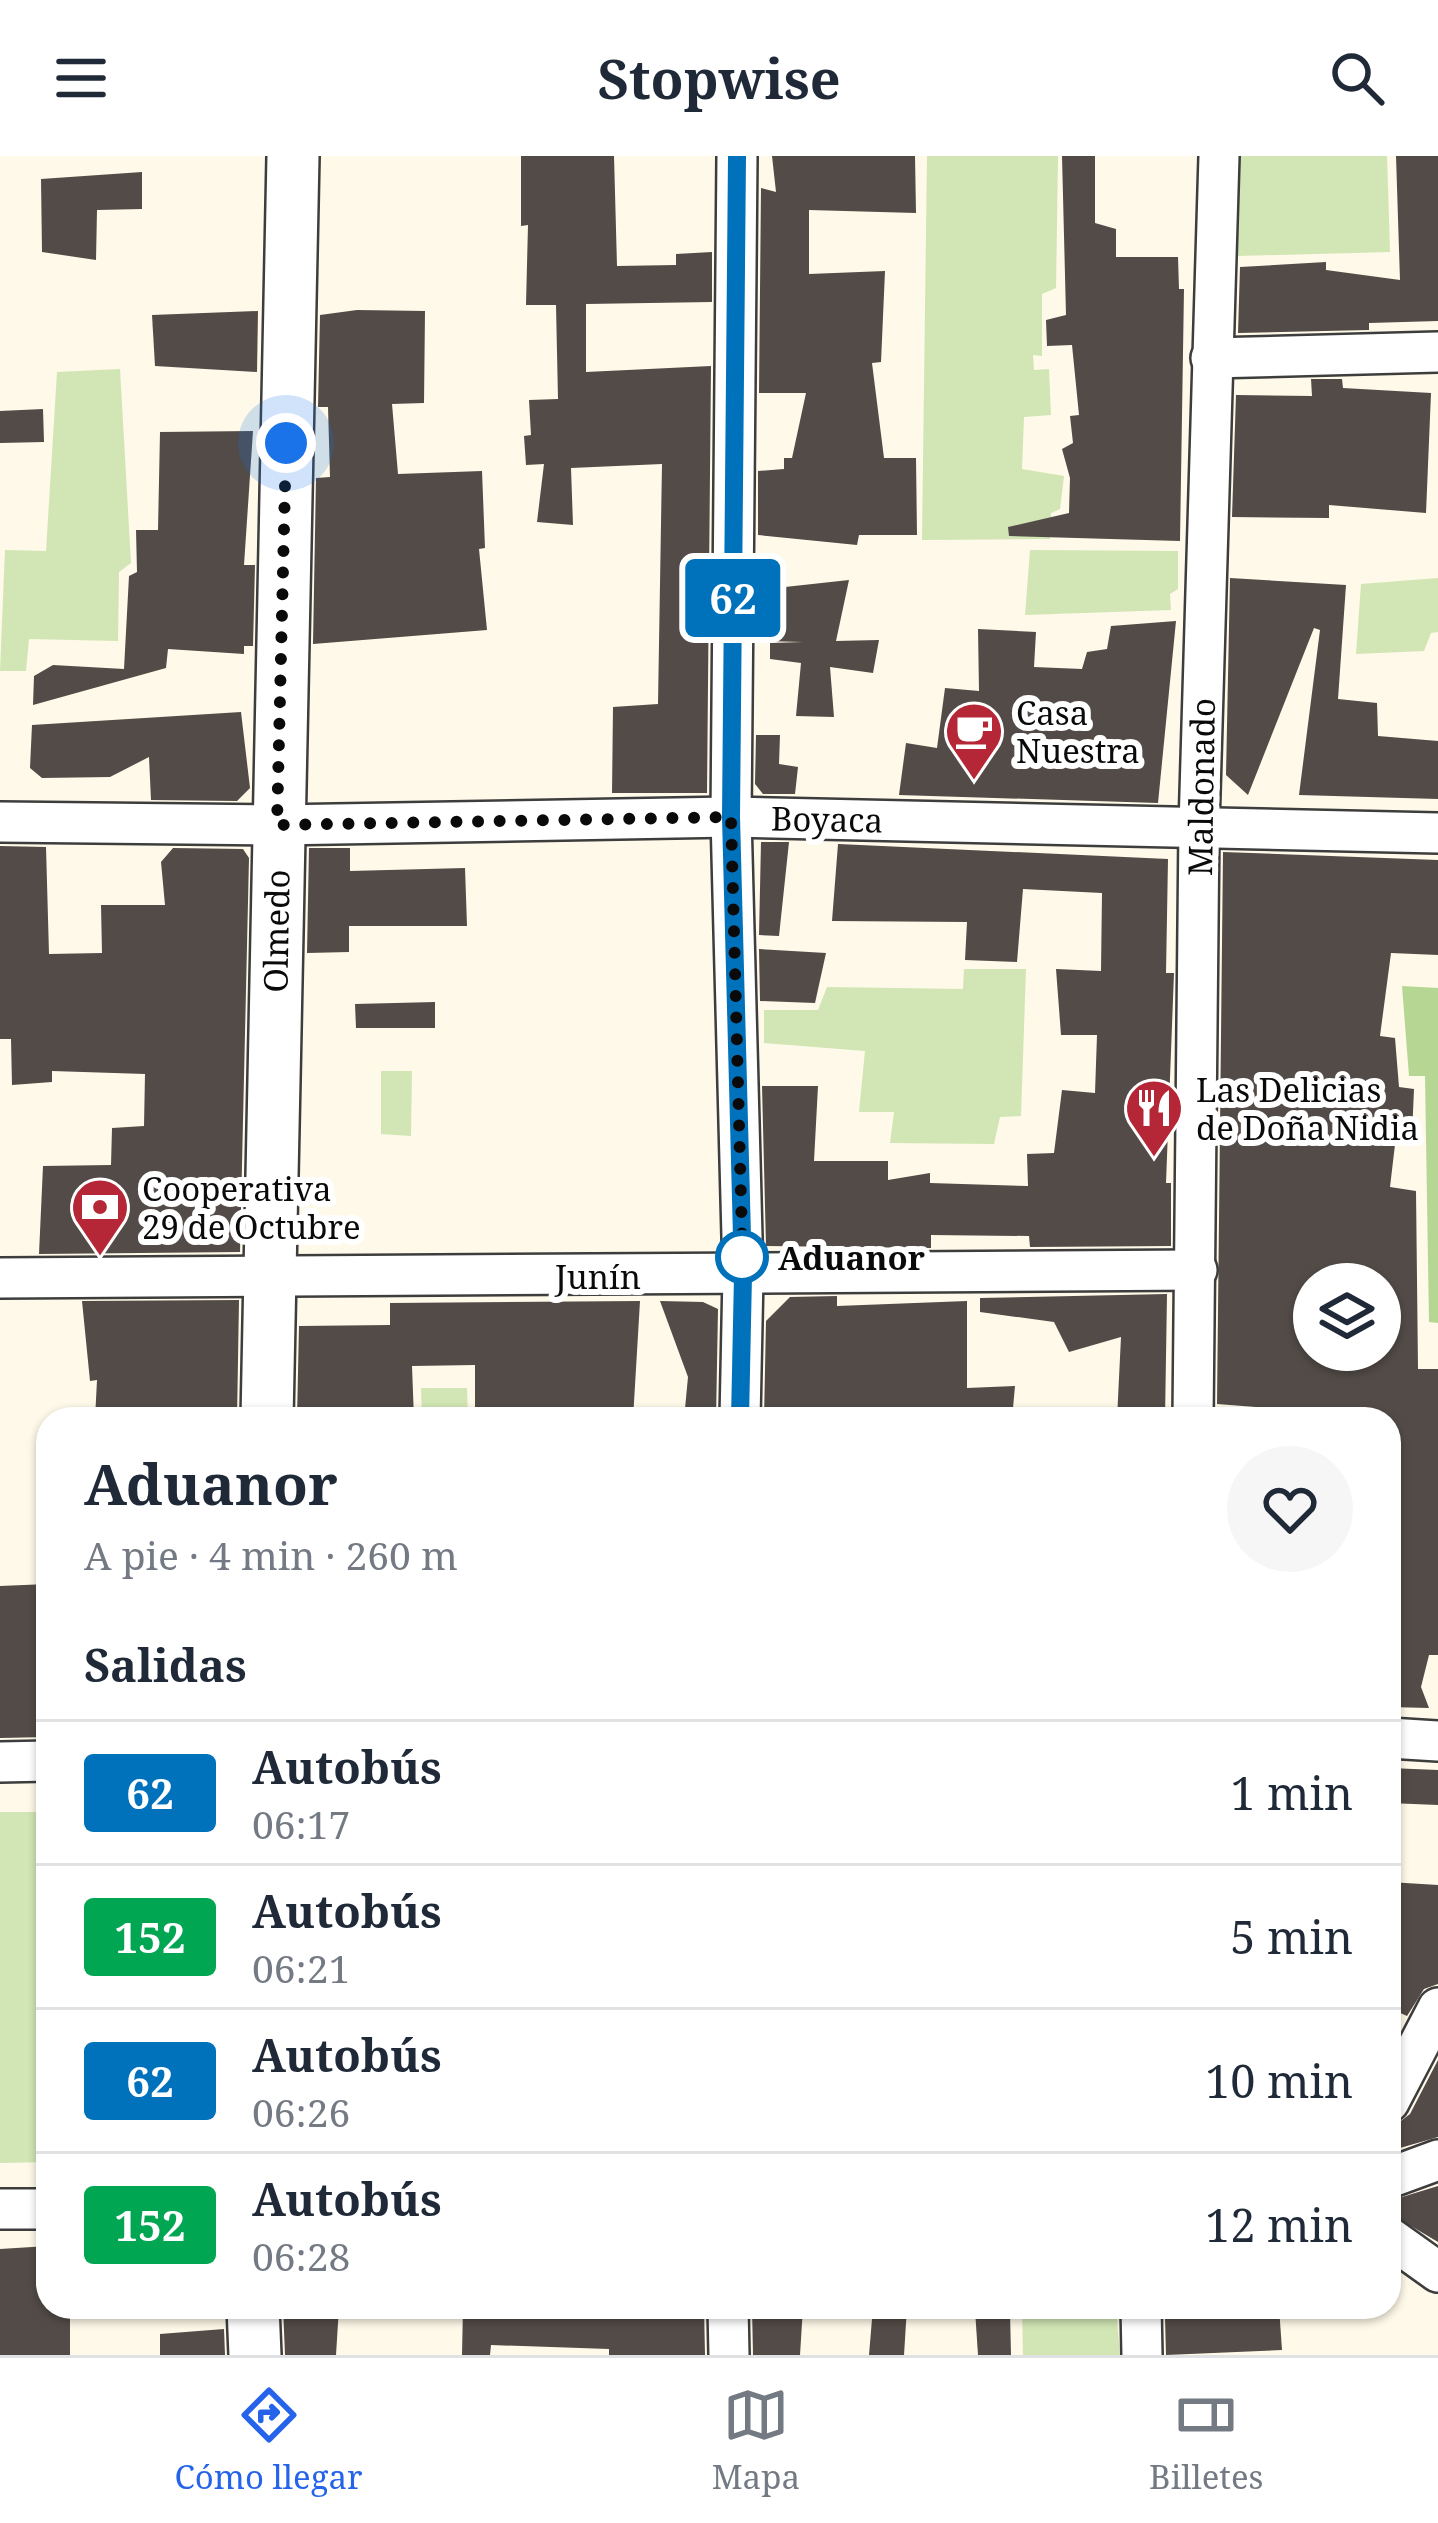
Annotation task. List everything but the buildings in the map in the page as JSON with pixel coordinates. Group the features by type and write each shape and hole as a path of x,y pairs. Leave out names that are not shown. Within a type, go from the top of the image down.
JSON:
{"street":[{"name":"Olmedo","path":"267,1407 293,156"},
{"path":"737,156 731,817 743,1275 740,1407"},
{"name":"Maldonado","path":"1193,1407 1199,826 1219,156"},
{"path":"1210,358 1438,352"},
{"name":"Boyaca","path":"0,822 277,825 731,817 1438,833"},
{"name":"Junín","path":"0,1278 1197,1270"},
{"path":"1401,1739 1438,1741"},
{"path":"0,1762 36,1761"},
{"path":"1401,2079 1438,2008"},
{"path":"1401,2174 1438,2160"},
{"path":"0,2209 36,2209"},
{"path":"1401,2246 1438,2272"},
{"path":"254,2319 255,2355"},
{"path":"728,2319 729,2355"},
{"path":"1141,2319 1142,2355"}],"green space":[{"path":"927,156 1058,156 1056,288 1042,294 1042,356 1033,355 1034,370 1049,369 1051,415 1024,417 1022,469 1064,476 1060,509 1051,513 1050,539 922,540"},
{"path":"1237,156 1387,156 1390,252 1238,256"},
{"path":"120,369 131,563 119,572 118,641 29,639 26,671 0,671 5,550 46,551 57,372"},
{"path":"1030,550 1178,551 1178,589 1170,594 1171,610 1025,615"},
{"path":"1438,578 1438,632 1431,633 1424,651 1356,654 1361,584"},
{"path":"964,969 1026,969 1021,1116 1000,1117 994,1144 890,1143 894,1112 859,1112 865,1051 764,1043 764,1010 818,1010 827,987 963,989"},
{"path":"1402,986 1438,988 1438,1323 1429,1322 1425,1076 1409,1076"},
{"path":"381,1071 412,1071 411,1136 381,1134"},
{"path":"421,1388 467,1388 468,1407 422,1407"},
{"path":"0,1812 36,1812 36,2162 0,2163"},
{"path":"1022,2319 1117,2319 1120,2355 1023,2355"}],"bus line":[{"name":"62","path":"737,156 731,817 736,1183 743,1275 740,1407"}],"place":[{"name":"Casa Nuestra","path":"974,782"},
{"name":"Las Delicias de Doña Nidia","path":"1154,1159"},
{"name":"Aduanor","path":"742,1257"},
{"name":"Cooperativa 29 de Octubre","path":"100,1258"}],"route":[{"path":"286,443 277,825 731,817 736,1183 743,1275 742,1257"}]}
